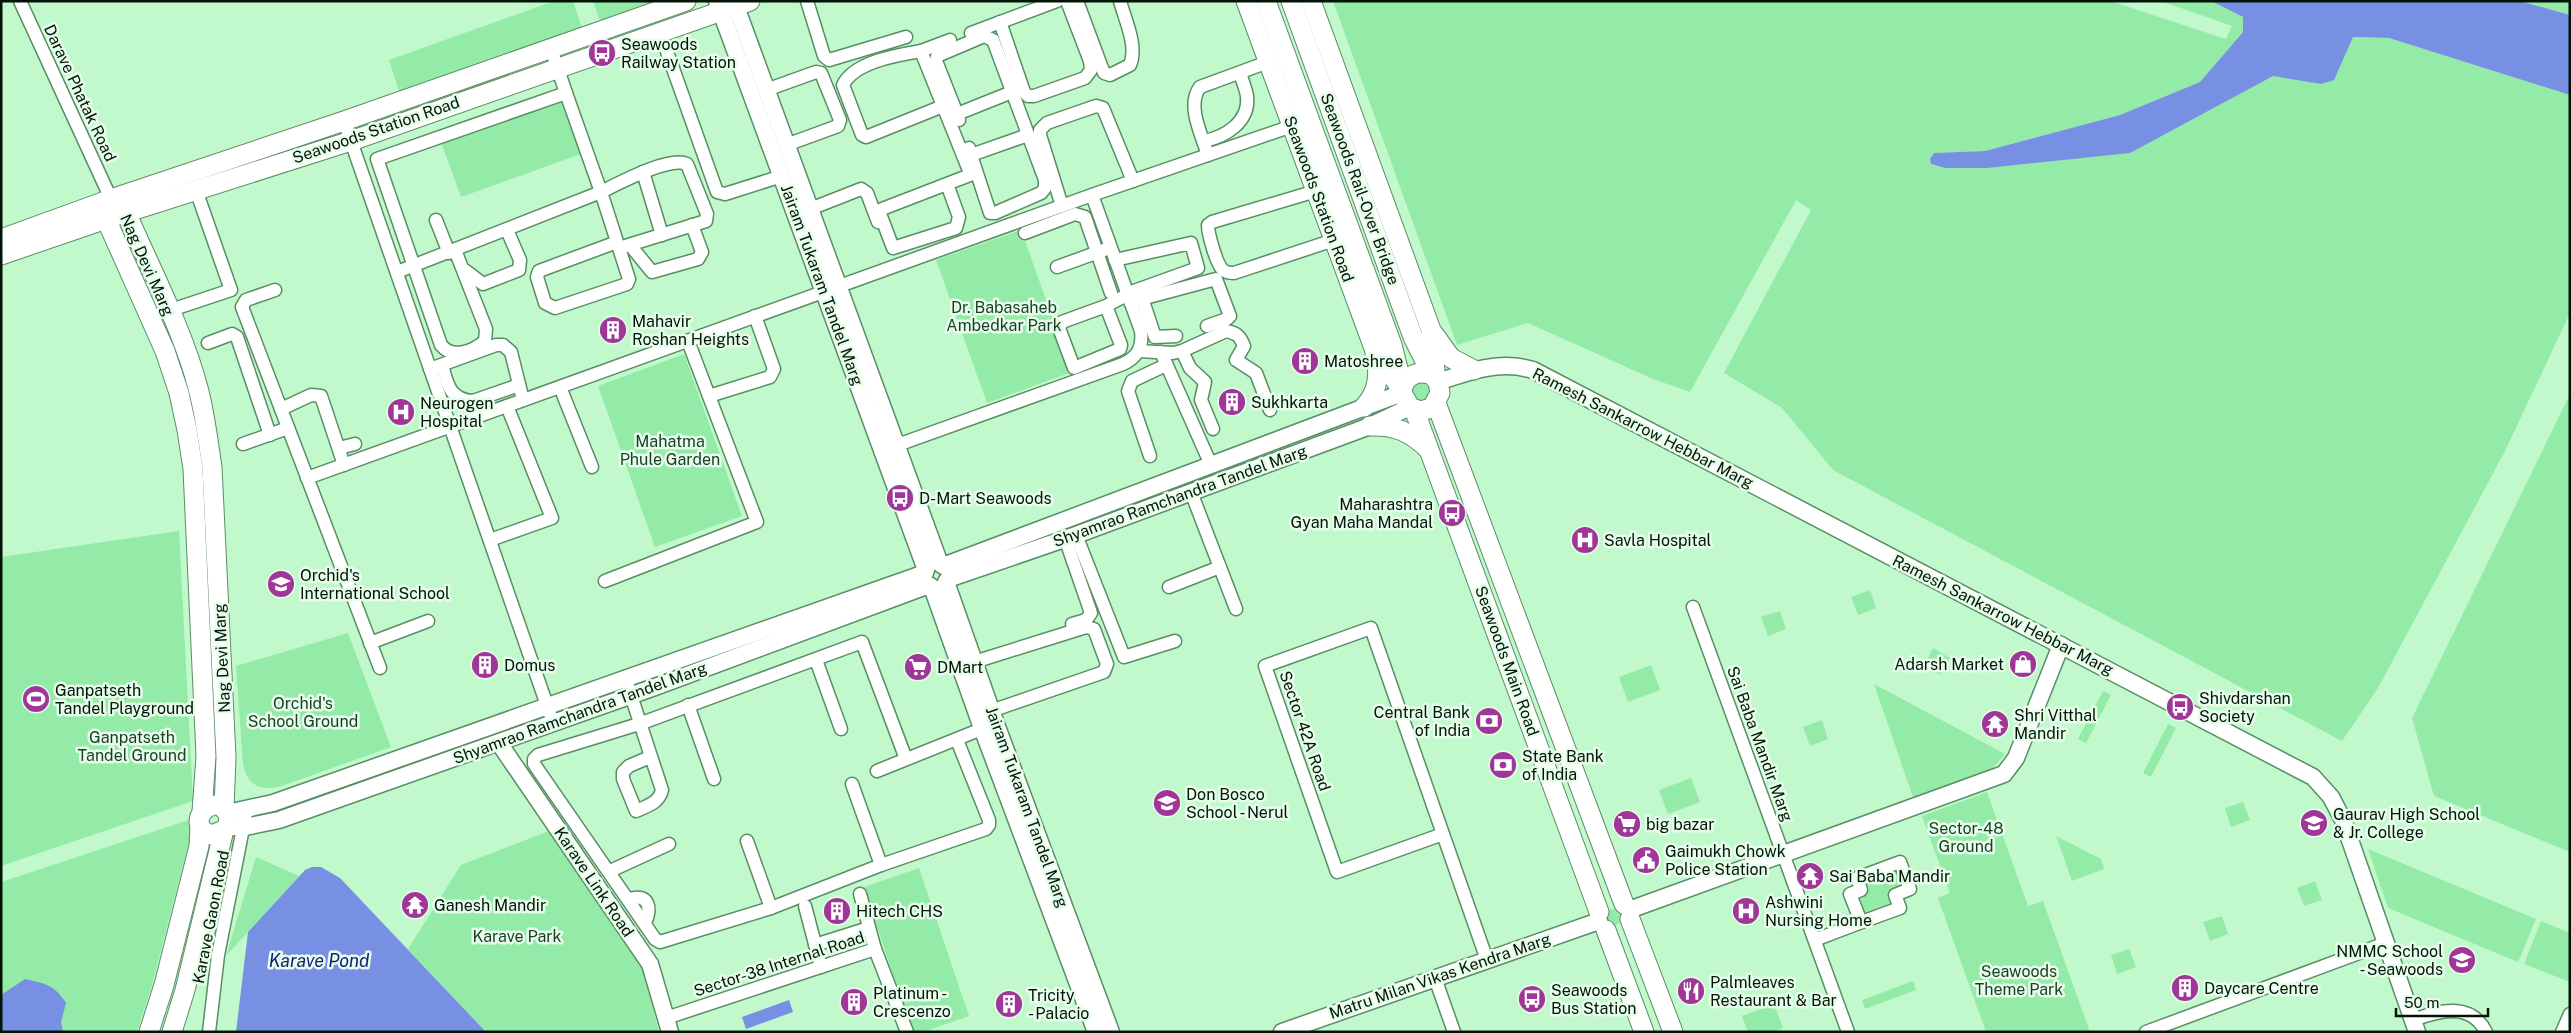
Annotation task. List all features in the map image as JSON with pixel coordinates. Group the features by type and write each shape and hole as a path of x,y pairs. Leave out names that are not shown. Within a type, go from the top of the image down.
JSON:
{"main road":[{"name":"Seawoods Station Road","path":"1,239 111,199 344,121 686,1"},
{"name":"Seawoods Station Road","path":"1246,1 1375,351 1406,397"},
{"name":"Seawoods Rail-Over Bridge","path":"1266,1 1392,345 1406,397"},
{"name":"Seawoods Rail-Over Bridge","path":"1291,1 1413,337 1435,379"},
{"path":"1311,1 1431,330 1439,344 1451,358 1474,370"},
{"name":"Seawoods Station Road","path":"1,255 106,218 351,140 660,32 731,4"},
{"name":"Nag Devi Marg","path":"149,1032 164,985 199,846 205,746 193,469 179,393 165,351 106,218 111,199 126,212 198,388 212,467 229,821 185,990 172,1032"},
{"path":"1431,330 1435,379 1440,393 1436,403 1426,410 1406,397 1405,381 1414,374 1426,373 1435,379"},
{"path":"1364,408 1377,385 1378,367 1375,351"},
{"name":"Seawoods Main Road","path":"1406,397 1430,451 1601,921 1644,1032"},
{"name":"Seawoods Main Road","path":"1436,403 1673,1032"},
{"path":"1370,426 1398,428 1414,436 1430,451"},
{"path":"210,806 229,821 211,835 201,819 210,806"},
{"path":"1616,900 1628,911 1627,926 1621,931 1613,932 1601,921 1608,902 1616,900"}],"street":[{"name":"Darave Phatak Road","path":"20,1 111,199"},
{"path":"807,1 824,56 829,60 903,38 905,54"},
{"path":"944,106 866,137 862,134 843,85 846,78 857,69 921,50 1044,4 1057,1"},
{"path":"1000,22 1024,92 1028,96 1034,96 1085,78 1091,70 1090,61 1067,1"},
{"path":"1077,1 1104,73 1110,75 1130,65 1132,60 1132,46 1120,1"},
{"name":"Jairam Tukaram Tandel Marg","path":"731,4 766,90 810,209 831,289"},
{"name":"Jairam Tukaram Tandel Marg","path":"731,4 782,176 831,289 990,721 1111,1032"},
{"path":"660,32 717,192 725,194 782,176"},
{"path":"921,50 944,106 960,135 971,156 987,207 990,212 995,213 1041,192 1045,188 1045,180 993,40 984,36 940,53 936,61 957,114 960,135 970,174 991,231"},
{"path":"397,272 601,192 642,172 680,162 687,164 708,217 706,221 662,235 622,245 539,270 537,277 545,303 555,308 627,284 629,279 622,245 601,192 551,48"},
{"path":"1208,155 1193,104 1198,90 1200,87 1268,62"},
{"path":"766,90 816,72 820,73 840,120 838,126 786,145"},
{"path":"1204,141 1224,136 1233,129 1243,114 1247,96 1240,73"},
{"path":"436,220 462,267 486,329 485,341 478,347 454,354 449,353 440,345 378,160 566,92"},
{"path":"957,114 1012,92"},
{"path":"1062,206 1040,135 1040,130 1047,123 1096,106 1103,108 1133,181"},
{"path":"344,121 397,272 436,367 450,426 553,723"},
{"path":"307,478 991,231 1292,126"},
{"path":"971,156 1028,136"},
{"path":"642,172 662,235"},
{"path":"948,184 958,212 959,223 956,228 893,248 879,211 970,174"},
{"path":"810,209 861,189 865,191 895,266"},
{"path":"168,311 231,290 196,190"},
{"path":"1316,191 1212,222 1208,225 1208,232 1221,268 1227,272 1234,273 1334,240"},
{"path":"1092,195 1115,260 1131,296 1155,337 1176,336"},
{"path":"1025,233 1075,214 1081,215 1086,219 1111,293"},
{"path":"622,245 652,272 698,260 702,252 692,225"},
{"path":"462,267 477,282 483,284 519,270 520,260 507,230"},
{"path":"920,240 926,255"},
{"path":"889,448 1128,362 1139,351 1142,340 1131,296 1134,291 1198,268 1191,243 1115,260"},
{"path":"1057,267 1111,247"},
{"path":"1078,380 1060,325 1062,322 1131,296 1216,279 1230,316 1208,326"},
{"path":"275,290 246,300 242,307 380,668"},
{"path":"1111,293 1131,296"},
{"path":"1056,315 1107,299 1111,293"},
{"path":"1074,368 1116,353 1120,349 1122,345 1106,306"},
{"path":"709,396 770,377 774,369 755,316"},
{"path":"237,337 252,331"},
{"path":"1139,351 1182,351 1226,331 1240,336 1244,346 1236,360 1256,374 1270,410"},
{"path":"208,343 232,334 237,337 270,435"},
{"path":"605,581 757,522 688,341"},
{"path":"436,367 496,345 503,345 511,352 523,400"},
{"path":"1182,351 1190,368 1205,382 1201,400 1212,429"},
{"path":"1161,352 1211,465"},
{"path":"1150,456 1128,390 1132,381 1166,365"},
{"name":"Ramesh Sankarrow Hebbar Marg","path":"1435,379 1474,370 1512,366 1534,370 2313,777 2332,797 2343,820 2415,1026"},
{"path":"436,367 454,395 466,401 472,401 519,385"},
{"path":"560,387 592,467"},
{"path":"281,409 311,395 320,396 344,465"},
{"name":"Shyamrao Ramchandra Tandel Marg","path":"229,821 279,820 631,696 1211,465 1364,408 1406,397"},
{"name":"Shyamrao Ramchandra Tandel Marg","path":"229,821 247,808 273,803 625,677 936,576 1070,536 1370,426 1406,397"},
{"path":"490,540 552,518 506,406"},
{"path":"243,444 288,428"},
{"path":"339,448 354,444"},
{"path":"1191,492 1236,609"},
{"path":"1070,536 1124,657 1175,641"},
{"path":"973,660 1089,618 1090,608 1070,536"},
{"path":"1169,587 1220,567"},
{"name":"Jairam Tukaram Tandel Marg","path":"936,576 973,660 990,721 1096,1032"},
{"name":"Sai Baba Mandir Marg","path":"1693,607 1848,1032"},
{"path":"370,643 428,621"},
{"path":"876,771 957,740 990,721 1104,672 1107,664 1094,629 1086,627 973,660"},
{"name":"Sector 42A Road","path":"1443,834 1337,872 1265,666 1371,628 1443,834 1487,960"},
{"path":"906,759 865,645 859,642 816,660 639,724 538,755 534,759 534,764 660,942 771,908 881,865 988,827 989,820 957,740"},
{"path":"1628,911 2004,774 2016,758 2061,645"},
{"path":"816,660 841,729"},
{"path":"625,677 650,757"},
{"path":"688,705 714,779"},
{"name":"Karave Link Road","path":"499,742 650,964 668,1025"},
{"path":"852,784 881,865"},
{"name":"Karave Gaon Road","path":"208,1032 218,955 229,821"},
{"path":"747,841 771,908"},
{"path":"610,871 669,844"},
{"path":"1815,940 1900,908 1896,894 1910,889 1900,862 1857,878 1861,890 1850,894 1861,922"},
{"path":"860,894 875,949"},
{"path":"805,906 821,967"},
{"name":"Matru Milan Vikas Kendra Marg","path":"1282,1032 1601,921"},
{"path":"815,945 869,928"},
{"path":"2146,1032 2386,943"},
{"name":"Sector-38 Internal Road","path":"668,1025 821,967 875,949 907,1032"},
{"path":"1435,978 1454,1032"},
{"path":"2415,1026 2439,1013 2464,1013 2479,1019 2486,1032"},
{"path":"2562,1032 2570,1014"}],"green space":[{"path":"554,1 573,1 582,28 400,94 389,60"},
{"path":"593,1 665,1 601,24"},
{"path":"1333,1 2110,1 2226,39 2232,26 2161,1 2211,1 2243,17 2243,32 2200,82 2120,115 1985,151 1934,153 1931,164 1945,168 1987,168 2234,96 2273,75 2321,84 2353,37 2389,38 2570,95 2570,313 2505,451 2378,688 2342,741 1833,470 1782,408 1724,373 1811,210 1796,200 1690,392 1653,379 1528,323 1457,345"},
{"path":"2520,1 2570,1 2570,15"},
{"path":"561,99 581,154 461,197 441,142"},
{"name":"Dr. Babasaheb Ambedkar Park","path":"1021,230 1072,372 987,403 936,260"},
{"name":"Mahatma Phule Garden","path":"684,354 742,516 655,547 598,386"},
{"path":"1417,382 1425,382 1430,387 1428,398 1417,400 1412,395 1412,387"},
{"path":"2570,394 2570,852 2434,796 2412,718"},
{"name":"Ganpatseth Tandel Ground","path":"179,531 193,801 1,866 1,557"},
{"path":"1870,590 1876,608 1858,615 1851,597"},
{"path":"1780,611 1786,629 1768,636 1761,617"},
{"name":"Orchid's School Ground","path":"348,633 391,747 279,787 265,788 255,785 248,778 243,765 236,666"},
{"path":"1933,648 1950,658 1941,675 1924,666"},
{"path":"1651,665 1660,690 1628,702 1619,677"},
{"path":"1874,684 2005,754 1992,769 1913,797"},
{"path":"2103,691 2111,695 2086,743 2078,739"},
{"path":"1822,720 1828,739 1810,746 1803,727"},
{"path":"2168,724 2176,728 2151,777 2143,773"},
{"path":"1691,778 1700,802 1668,814 1659,790"},
{"name":"Seawoods Theme Park","path":"1987,792 2028,906 2043,901 2090,1032 1986,1032 1938,898 1950,893 1922,816"},
{"path":"2243,802 2250,820 2231,827 2225,808"},
{"path":"195,818 152,985 137,1032 1,1032 1,882"},
{"name":"Karave Park","path":"549,831 641,964 659,1032 486,1032 408,949 461,865"},
{"path":"2056,836 2101,859 2104,869 2072,881"},
{"path":"2368,849 2536,919 2518,962 2388,908"},
{"path":"256,857 299,876 226,956"},
{"path":"1900,862 1910,889 1896,895 1900,908 1861,922 1850,894 1857,878"},
{"path":"919,868 969,1016 923,1032 912,1032 864,887"},
{"path":"2315,881 2322,900 2304,906 2297,888"},
{"path":"1611,909 1617,909 1622,914 1620,923 1611,925 1606,920 1606,914"},
{"path":"2222,916 2228,934 2210,941 2203,922"},
{"path":"2541,921 2570,933 2570,982 2524,964"},
{"path":"2129,949 2136,967 2117,974 2111,955"},
{"path":"1913,981 1916,990 1865,1009 1862,1000"},
{"path":"1774,1004 1783,1028 1774,1032 1748,1032 1742,1016"}],"water":[{"path":"2211,1 2520,1 2570,15 2570,95 2389,38 2353,37 2334,80 2321,84 2273,76 2130,153 1987,168 1945,168 1931,164 1930,159 1934,153 1985,151 2120,115 2200,82 2243,32 2243,17"},
{"name":"Karave Pond","path":"312,867 321,867 340,878 486,1032 236,1032 248,932 305,870"},
{"path":"25,979 49,986 62,997 66,1003 61,1022 63,1032 1,1032 1,995"},
{"path":"789,1000 793,1012 746,1029 742,1017"}],"place":[{"name":"Seawoods Railway Station","path":"602,53"},
{"name":"Mahavir Roshan Heights","path":"613,330"},
{"name":"Matoshree","path":"1305,361"},
{"name":"Sukhkarta","path":"1232,402"},
{"name":"Neurogen Hospital","path":"401,412"},
{"name":"D-Mart Seawoods","path":"900,498"},
{"name":"Maharashtra Gyan Maha Mandal","path":"1452,513"},
{"name":"Savla Hospital","path":"1585,540"},
{"name":"Orchid's International School","path":"281,584"},
{"name":"Adarsh Market","path":"2023,664"},
{"name":"Domus","path":"485,665"},
{"name":"DMart","path":"918,667"},
{"name":"Ganpatseth Tandel Playground","path":"36,699"},
{"name":"Shivdarshan Society","path":"2180,707"},
{"name":"Central Bank of India","path":"1489,721"},
{"name":"Shri Vitthal Mandir","path":"1995,724"},
{"name":"State Bank of India","path":"1503,765"},
{"name":"Don Bosco School - Nerul","path":"1167,803"},
{"name":"Gaurav High School & Jr. College","path":"2314,823"},
{"name":"big bazar","path":"1627,824"},
{"name":"Gaimukh Chowk Police Station","path":"1646,860"},
{"name":"Sai Baba Mandir","path":"1810,876"},
{"name":"Ganesh Mandir","path":"415,905"},
{"name":"Hitech CHS","path":"837,911"},
{"name":"Ashwini Nursing Home","path":"1746,911"},
{"name":"NMMC School - Seawoods","path":"2462,960"},
{"name":"Daycare Centre","path":"2185,988"},
{"name":"Palmleaves Restaurant & Bar","path":"1691,991"},
{"name":"Seawoods Bus Station","path":"1532,999"},
{"name":"Platinum - Crescenzo","path":"854,1002"},
{"name":"Tricity - Palacio","path":"1009,1004"}],"park label":[{"name":"Sector-48 Ground","path":"1966,837"}]}
